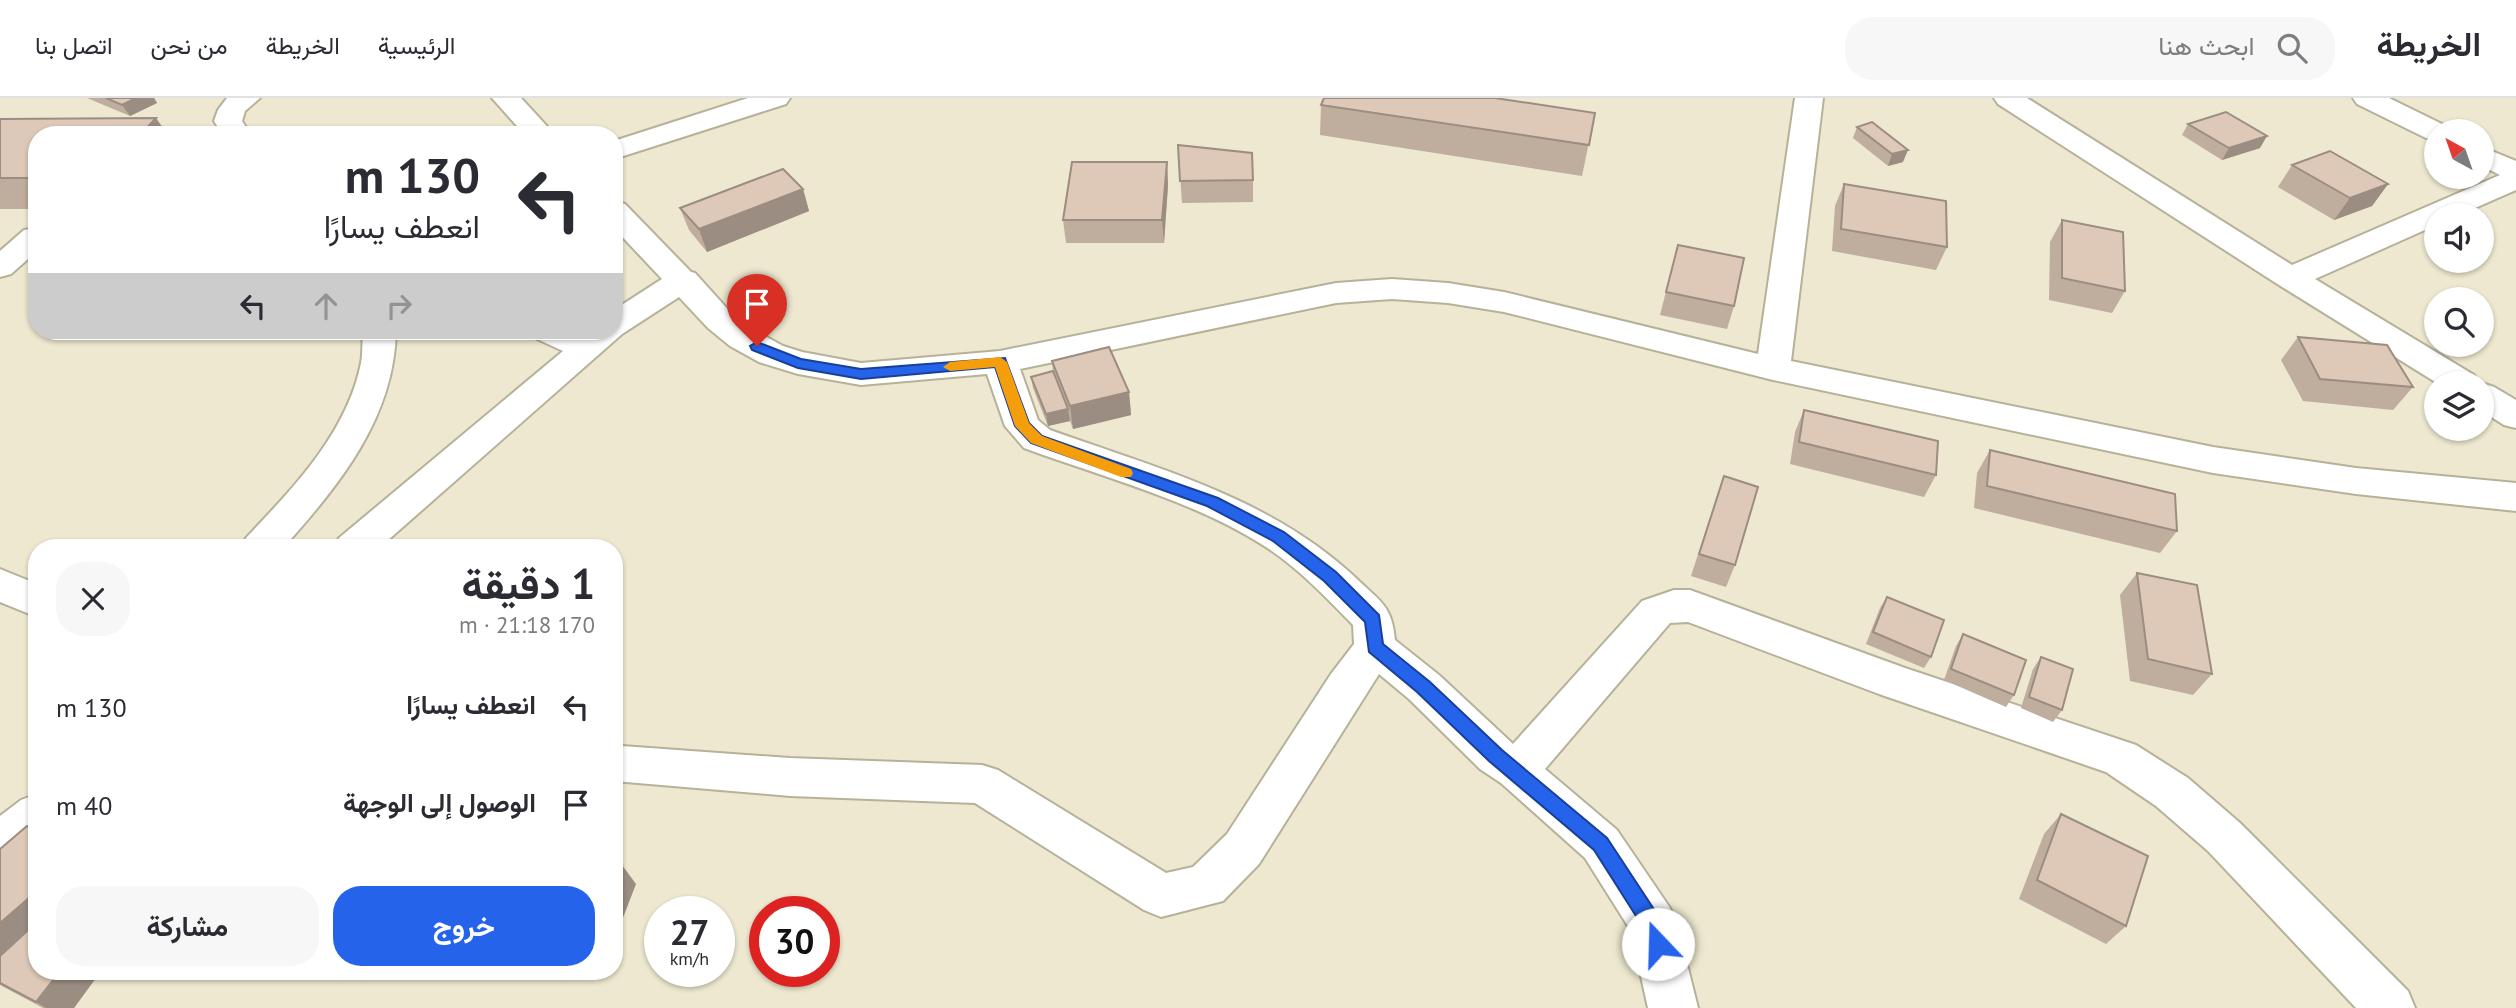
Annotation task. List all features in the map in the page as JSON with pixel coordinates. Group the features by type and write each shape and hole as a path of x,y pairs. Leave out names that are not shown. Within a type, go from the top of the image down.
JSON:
{"street":[{"path":"231,126 228,121 229,112 246,98"},
{"path":"506,98 532,126"},
{"path":"623,147 776,98"},
{"path":"1773,369 1809,98"},
{"path":"2008,98 2290,278 2442,371"},
{"path":"2367,98 2424,126"},
{"path":"2494,161 2516,172"},
{"path":"2290,278 2516,178"},
{"path":"623,219 684,280 720,321 742,338 771,354 798,363 861,374 1000,362 1336,293 1392,289 1448,293 1504,302 1773,369 2213,460 2344,480 2516,497"},
{"path":"0,240 28,238"},
{"path":"0,267 28,244"},
{"path":"623,319 684,280"},
{"path":"268,539 327,469 361,415 375,382 381,350 380,340"},
{"path":"364,539 597,340"},
{"path":"623,765 790,778 982,784 1161,895 1206,886 1243,849 1346,686 1375,647 1373,620 1330,577 1279,537 1212,502 1037,439 1023,426 1000,362"},
{"path":"2494,402 2516,416"},
{"path":"0,584 28,598"},
{"path":"1516,770 1656,612 1674,606 1690,606 1894,682 2121,758 2172,792 2224,837 2390,1008"},
{"path":"1375,647 1423,687 1495,755 1601,844 1653,924 1673,1008"}],"building":[{"path":"106,98 136,98 122,105"},
{"path":"1324,98 1495,98 1595,113 1589,145 1321,105"},
{"path":"2226,112 2267,136 2229,148 2188,124"},
{"path":"156,118 148,126 28,126 28,178 0,178 0,119"},
{"path":"1872,122 1908,150 1892,154 1857,127"},
{"path":"1178,145 1252,153 1253,180 1180,181"},
{"path":"2330,151 2388,184 2350,198 2292,165"},
{"path":"1072,162 1167,162 1162,220 1063,220"},
{"path":"783,169 803,189 699,229 680,208"},
{"path":"1844,184 1946,201 1947,247 1841,229"},
{"path":"2062,220 2123,232 2125,291 2062,278"},
{"path":"1678,245 1744,258 1734,306 1666,292"},
{"path":"2298,337 2387,345 2413,387 2320,379"},
{"path":"1109,347 1129,392 1070,406 1052,361"},
{"path":"1053,371 1068,409 1046,414 1031,377"},
{"path":"1804,410 1938,441 1936,475 1799,442"},
{"path":"1990,450 2175,494 2177,531 1987,486"},
{"path":"1724,476 1758,487 1735,565 1699,554"},
{"path":"2137,573 2197,585 2212,674 2148,659"},
{"path":"1887,597 1944,620 1931,657 1873,632"},
{"path":"1963,634 2026,660 2014,695 1951,669"},
{"path":"2041,657 2073,669 2062,710 2029,697"},
{"path":"2061,814 2148,856 2126,926 2037,880"},
{"path":"28,827 28,899 0,923 0,849"},
{"path":"28,930 28,980 53,980 36,1002 0,983 0,956"}],"slow traffic":[{"path":"950,367 1000,362 1023,426 1037,439 1126,473"}],"route":[{"path":"757,346 798,363 861,374 1000,362 1023,426 1037,439 1212,502 1279,537 1330,577 1373,620 1375,647 1423,687 1466,730 1601,844 1653,924 1658,944"}]}
